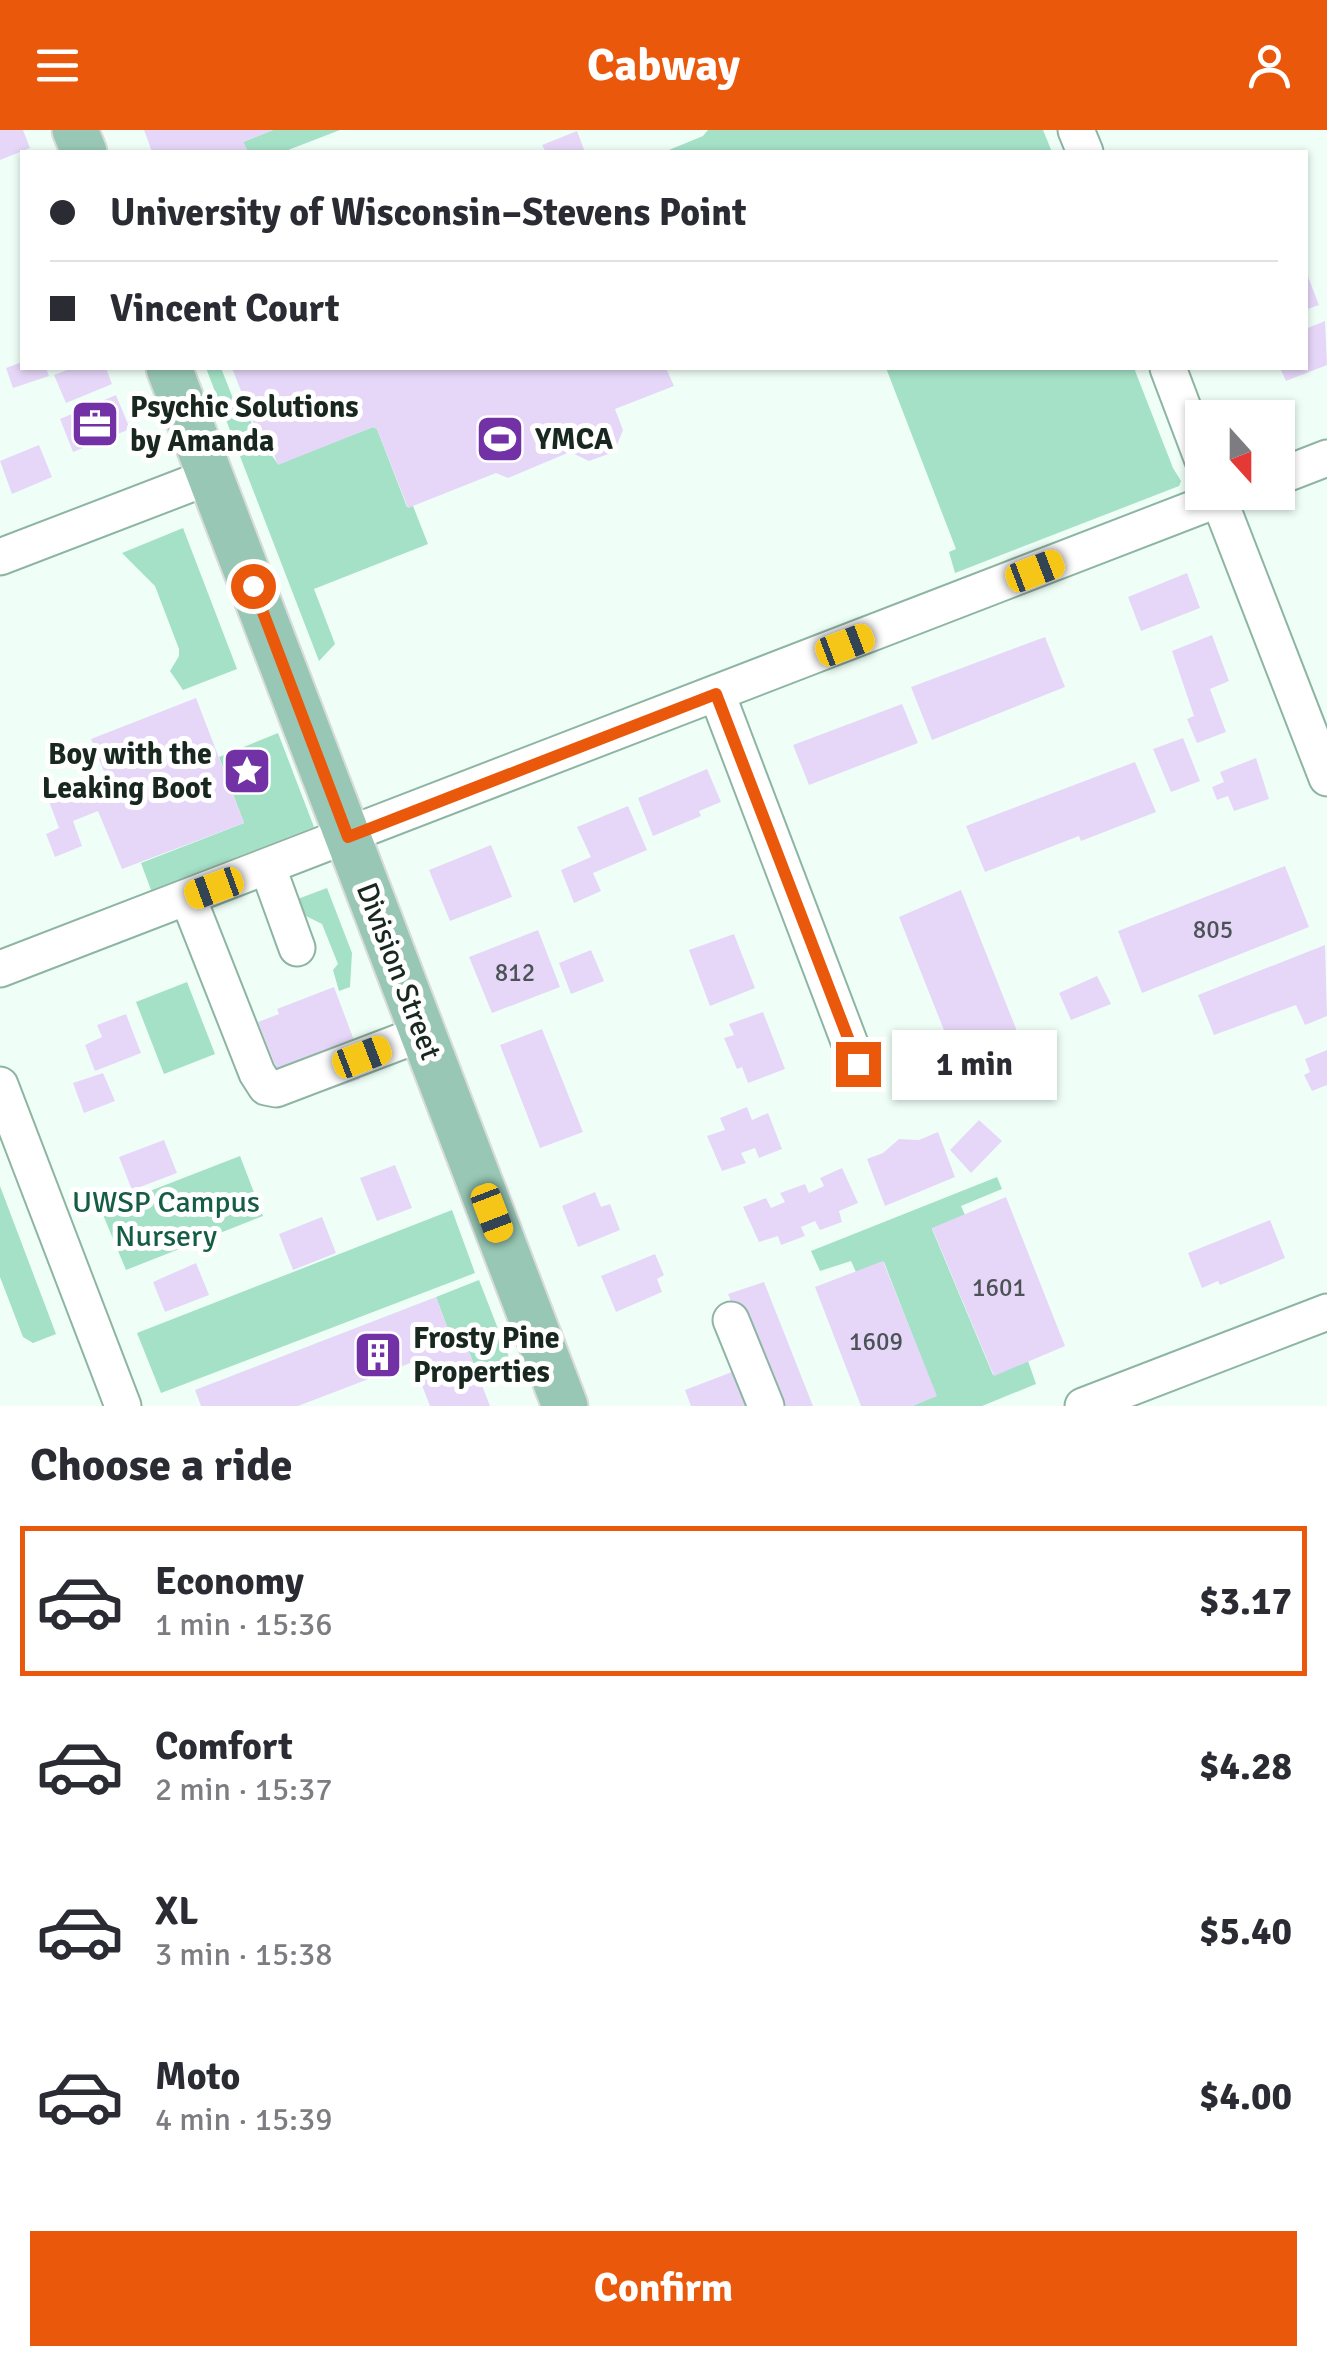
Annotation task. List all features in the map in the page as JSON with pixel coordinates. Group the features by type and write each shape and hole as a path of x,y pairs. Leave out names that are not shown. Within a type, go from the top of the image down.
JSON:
{"main road":[{"name":"Division Street","path":"170,370 565,1406"}],"street":[{"path":"1169,370 1185,413"},
{"path":"1295,470 1327,458"},
{"path":"0,558 211,476"},
{"path":"0,970 1186,510"},
{"path":"1229,510 1327,778"},
{"path":"716,694 858,1064"},
{"path":"268,868 297,948"},
{"path":"188,898 266,1087 276,1089 423,1033"},
{"path":"0,1085 123,1406"},
{"path":"1084,1406 1327,1312"},
{"path":"732,1320 766,1406"}],"green space":[{"path":"273,130 340,130 288,150 247,150 243,142"},
{"path":"708,130 1043,130 1051,150 669,150 703,136"},
{"path":"207,370 222,370 234,401 242,399 264,454 270,453 278,464 373,427 377,429 407,507 413,506 428,544 314,589 335,644 319,661"},
{"path":"887,370 1135,370 1181,481 1179,486 955,573 949,552 956,549"},
{"path":"183,528 237,669 183,690 170,671 179,649 155,586 122,553"},
{"path":"278,733 314,827 151,890 141,863 244,823 219,757"},
{"path":"327,888 352,953 350,987 339,991 333,970 338,964 322,924 300,913 295,900"},
{"path":"187,982 215,1054 164,1074 136,1002"},
{"name":"UWSP Campus Nursery","path":"240,1156 263,1216 126,1270 101,1210"},
{"path":"997,1177 1002,1189 961,1206 965,1215 932,1229 993,1375 1028,1361 1036,1384 982,1406 912,1406 936,1396 884,1262 856,1272 851,1261 820,1271 811,1251"},
{"path":"0,1186 56,1334 33,1343 23,1337 0,1277"},
{"path":"452,1210 475,1273 161,1393 137,1333"},
{"path":"479,1280 509,1357 485,1367 474,1365 466,1344 455,1348 436,1297"}],"building":[{"path":"0,130 23,130 30,148 0,160"},
{"path":"144,130 273,130 243,142 247,150 151,150"},
{"path":"577,131 584,150 545,150 542,145"},
{"path":"1308,277 1319,305 1308,309"},
{"path":"1325,321 1327,365 1286,381 1281,370 1308,370 1308,328"},
{"path":"20,363 20,370 47,370 49,376 13,388 6,368"},
{"path":"67,370 107,370 112,384 66,403 54,375"},
{"name":"YMCA","path":"233,370 667,370 674,386 615,409 623,430 614,452 589,461 570,452 508,478 496,473 408,508 373,427 278,465 272,449 265,452"},
{"name":"Psychic Solutions by Amanda","path":"116,395 130,429 73,452 60,419"},
{"path":"39,445 52,477 12,494 0,461"},
{"path":"1187,573 1200,608 1141,631 1128,597"},
{"path":"1212,635 1229,681 1210,689 1226,732 1197,743 1187,719 1194,716 1172,651"},
{"path":"1045,637 1065,687 932,740 911,687"},
{"path":"196,698 244,823 122,869 98,811 73,821 82,846 55,857 46,834 59,828 47,796 105,774 91,739"},
{"path":"902,704 918,743 809,785 793,745"},
{"path":"1183,738 1200,781 1171,792 1153,749"},
{"path":"1256,758 1269,799 1234,811 1228,796 1217,800 1212,787 1224,782 1220,772"},
{"path":"1135,762 1156,812 985,872 966,826"},
{"path":"707,769 721,802 699,811 701,816 653,836 638,798"},
{"path":"628,806 647,850 593,873 601,891 574,903 561,870 591,857 577,827"},
{"path":"491,845 512,897 450,921 429,870"},
{"path":"1285,866 1309,927 1142,993 1118,931"},
{"path":"961,890 1028,1059 965,1083 899,917"},
{"path":"538,930 560,987 492,1013 469,957"},
{"path":"734,934 755,988 710,1006 689,950"},
{"path":"1325,945 1327,1016 1305,1025 1296,1005 1214,1035 1198,995"},
{"path":"591,950 604,981 571,994 559,963"},
{"path":"1097,976 1111,1004 1071,1020 1059,993"},
{"path":"334,987 355,1043 347,1045 360,1079 326,1091 314,1059 278,1072 258,1022 279,1014 277,1009"},
{"path":"763,1012 785,1069 748,1083 742,1067 737,1069 724,1038 734,1035 729,1024"},
{"path":"126,1014 141,1053 95,1071 85,1045 102,1037 97,1025"},
{"path":"542,1029 583,1132 540,1148 500,1045"},
{"path":"1327,1050 1327,1085 1312,1091 1304,1075 1310,1072 1305,1059"},
{"path":"103,1073 115,1101 84,1113 73,1083"},
{"path":"747,1107 752,1120 768,1113 782,1149 759,1158 755,1148 741,1153 746,1163 722,1171 707,1136 725,1130 720,1118"},
{"path":"979,1120 1002,1141 971,1173 950,1150"},
{"path":"938,1132 955,1177 885,1206 867,1159 883,1153 899,1139 919,1140"},
{"path":"164,1140 177,1173 132,1190 119,1157"},
{"path":"395,1165 412,1208 377,1221 360,1178"},
{"path":"842,1168 858,1203 839,1211 842,1222 820,1230 815,1221 801,1227 805,1236 781,1245 778,1236 759,1242 743,1207 766,1198 771,1208 785,1202 780,1193 805,1184 809,1193 824,1186 820,1178"},
{"path":"595,1192 601,1207 610,1204 620,1230 578,1247 562,1206"},
{"path":"1006,1197 1065,1346 994,1376 932,1228"},
{"path":"322,1217 336,1253 293,1270 279,1234"},
{"path":"1270,1220 1285,1258 1220,1285 1218,1281 1202,1288 1188,1253"},
{"path":"655,1254 664,1275 657,1279 662,1292 616,1312 601,1276"},
{"path":"883,1261 937,1396 912,1406 861,1406 815,1287"},
{"path":"196,1263 209,1295 165,1312 153,1282"},
{"path":"764,1282 813,1406 774,1406 728,1294"},
{"name":"Frosty Pine Properties","path":"436,1297 455,1348 466,1344 490,1406 430,1406 413,1362 298,1406 201,1406 195,1390"},
{"path":"745,1367 760,1406 691,1406 685,1390"}],"place":[{"name":"Psychic Solutions by Amanda","path":"95,424"},
{"name":"YMCA","path":"500,439"},
{"name":"Boy with the Leaking Boot","path":"247,771"},
{"name":"Frosty Pine Properties","path":"378,1355"}],"route":[{"path":"253,586 348,837 716,694 858,1064"}]}
